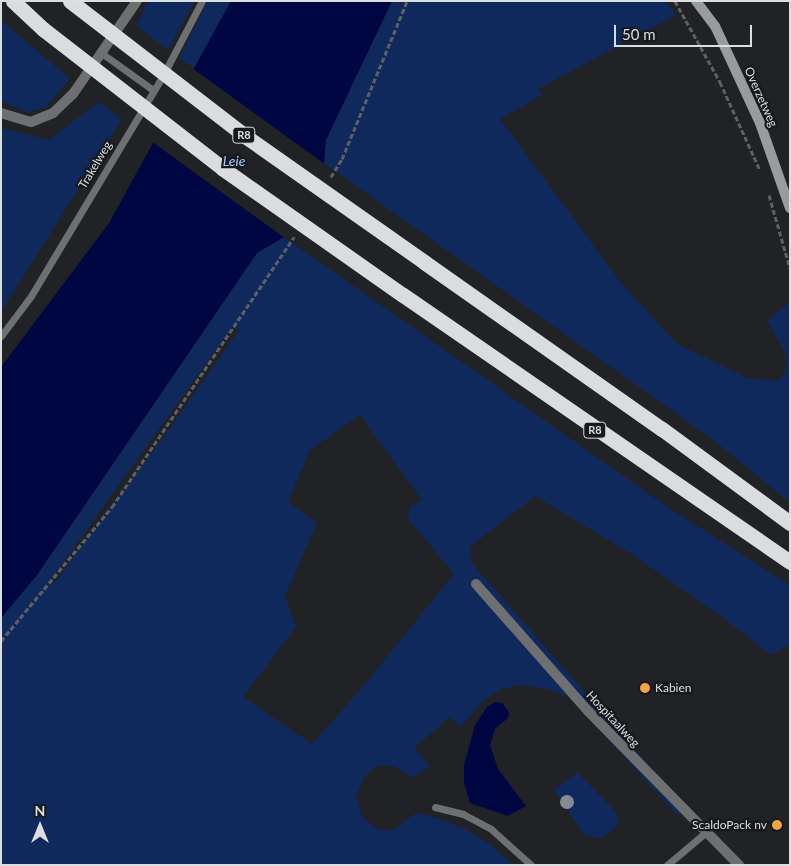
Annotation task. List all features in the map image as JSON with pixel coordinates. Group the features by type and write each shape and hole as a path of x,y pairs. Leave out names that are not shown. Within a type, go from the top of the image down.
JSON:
{"highway":[{"name":"R8","path":"13,1 43,29 222,168 790,562"},
{"name":"R8","path":"70,1 245,136 662,429 790,523"}],"street":[{"path":"1,112 31,122 52,113 73,94 100,52 137,1"},
{"name":"Overzetweg","path":"696,1 715,26 760,123 790,208"},
{"name":"Hospitaalweg","path":"476,584 588,711 705,833 739,865"}],"lane":[{"name":"Trakelweg","path":"1,336 30,296 154,90 202,1"},
{"path":"100,52 154,90"},
{"path":"436,807 463,814 491,829 530,865"},
{"path":"667,865 705,833"}],"path":[{"path":"328,183 342,159 407,1"},
{"path":"675,1 720,82 763,179"},
{"path":"766,187 790,268"},
{"path":"1,641 112,507 298,230"}],"shaded area":[{"path":"149,1 194,1 168,50 136,25"},
{"path":"208,1 231,1 194,68 179,58"},
{"path":"392,1 665,1 676,15 538,89 542,95 500,119 621,283 677,344 747,378 777,381 785,373 787,362 785,352 767,321 790,302 790,503 715,441 324,163 326,140"},
{"path":"1,20 70,79 45,108 26,112 1,101"},
{"path":"99,102 122,119 1,312 1,128 49,140"},
{"path":"284,237 669,508 790,585 790,644 771,655 721,616 630,553 535,496 470,547 470,561 686,808 678,815 569,697 544,688 520,685 501,689 484,700 461,727 450,717 414,748 430,766 413,778 394,766 376,766 364,777 356,796 362,817 379,830 393,830 416,813 428,815 463,828 491,845 513,865 1,865 1,618 37,575 257,253","holes":["233,326 239,330 163,438 52,586 48,584","360,415 422,500 410,506 408,519 454,574 360,690 312,744 243,697 296,626 285,596 317,523 288,502 310,450"]},
{"path":"578,773 617,813 619,824 601,839 583,834 554,789"}],"water":[{"name":"Leie","path":"231,1 392,1 326,140 324,163 284,237 257,253 37,575 1,618 1,367 109,223"},
{"path":"495,702 502,703 509,712 508,718 495,729 490,745 498,769 526,806 508,816 470,803 464,783 464,765 475,725 487,707"}],"pier":[{"path":"192,68 326,165 286,239 151,141"}],"place":[{"name":"Kabien","path":"645,688"},
{"name":"ScaldoPack nv","path":"777,825"}]}
